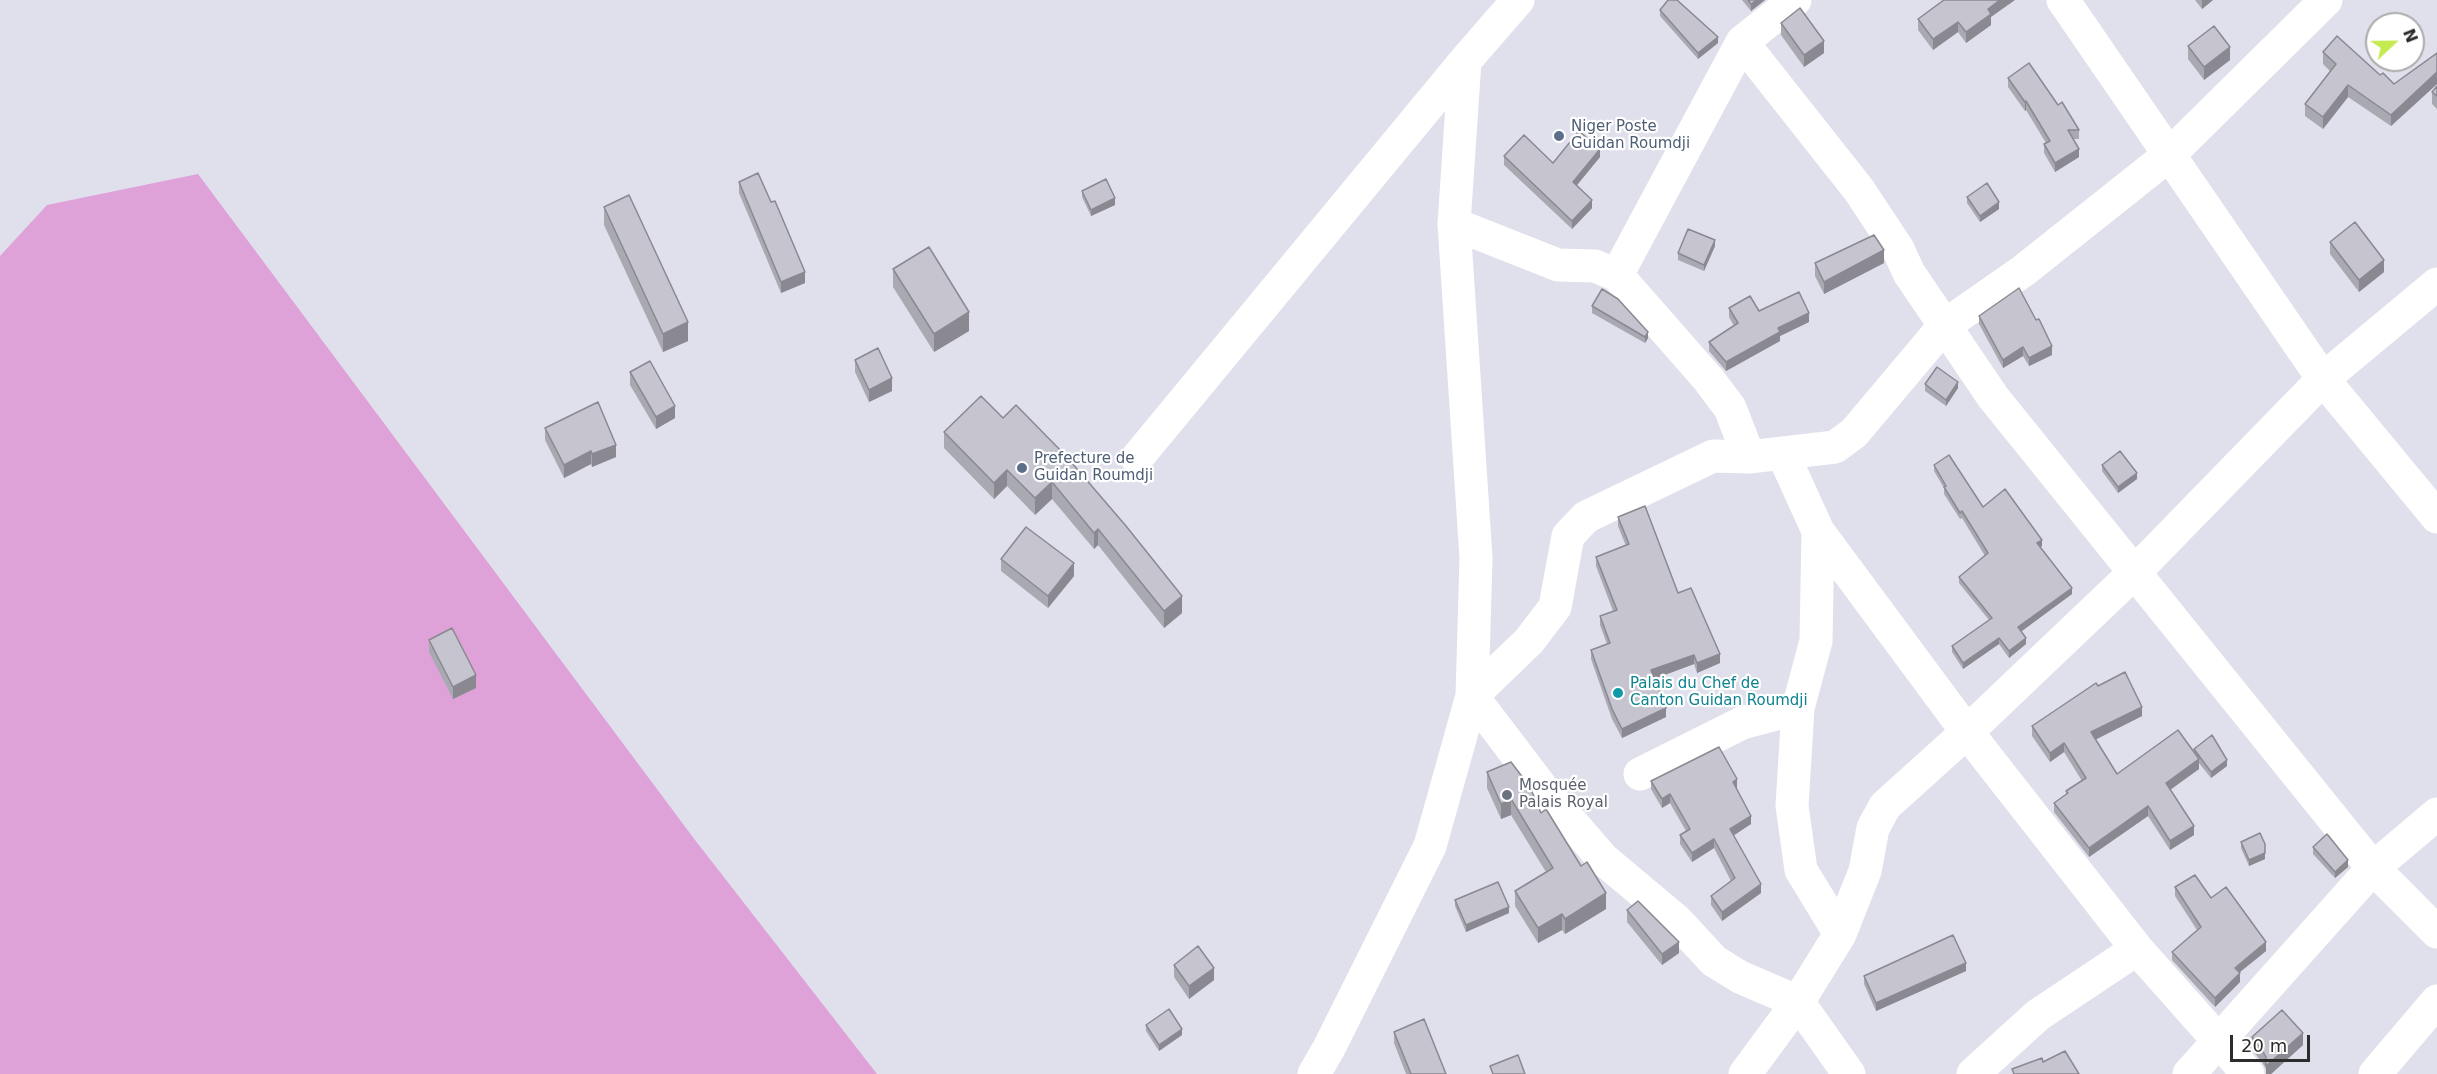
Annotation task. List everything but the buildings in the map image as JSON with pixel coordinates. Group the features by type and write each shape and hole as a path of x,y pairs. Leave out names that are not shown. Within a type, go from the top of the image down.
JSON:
{"street":[{"path":"1137,458 1518,0"},
{"path":"1617,275 1742,42 1795,0"},
{"path":"2063,0 2323,379 2437,518"},
{"path":"1472,696 1529,640 1555,607 1568,536 1586,517 1713,456 1749,457 1835,447 1854,433 1944,326 2023,271 2169,155 2326,0"},
{"path":"1742,42 1859,190 1898,249 1909,273 1993,397 2373,868 2437,932"},
{"path":"1314,1074 1430,846 1472,696 1476,558 1454,224 1465,62"},
{"path":"1454,224 1558,265 1595,266 1617,275 1709,380 1730,408 1749,457"},
{"path":"1745,1074 1798,1002 1840,934 1865,871 1873,828 1885,806 2136,572 2323,379 2437,284"},
{"path":"1783,454 1818,531 1967,732 2137,949 2216,1041 2248,1074"},
{"path":"1818,531 1816,641 1798,708 1792,806 1801,870 1840,934"},
{"path":"1472,696 1542,788 1603,859 1677,921 1714,961 1740,977 1798,1002 1849,1074"},
{"path":"1640,774 1742,723 1798,708"},
{"path":"2189,1074 2216,1041 2373,868 2437,814"},
{"path":"1974,1074 2038,1015 2137,949"},
{"path":"2375,1074 2437,1001"}],"shaded area":[{"path":"198,174 695,840 877,1074 0,1074 0,256 47,205"}],"place":[{"name":"Niger Poste Guidan Roumdji","path":"1559,136"},
{"name":"Prefecture de Guidan Roumdji","path":"1022,468"},
{"name":"Palais du Chef de Canton Guidan Roumdji","path":"1618,693"},
{"name":"Mosquée Palais Royal","path":"1507,795"}]}
